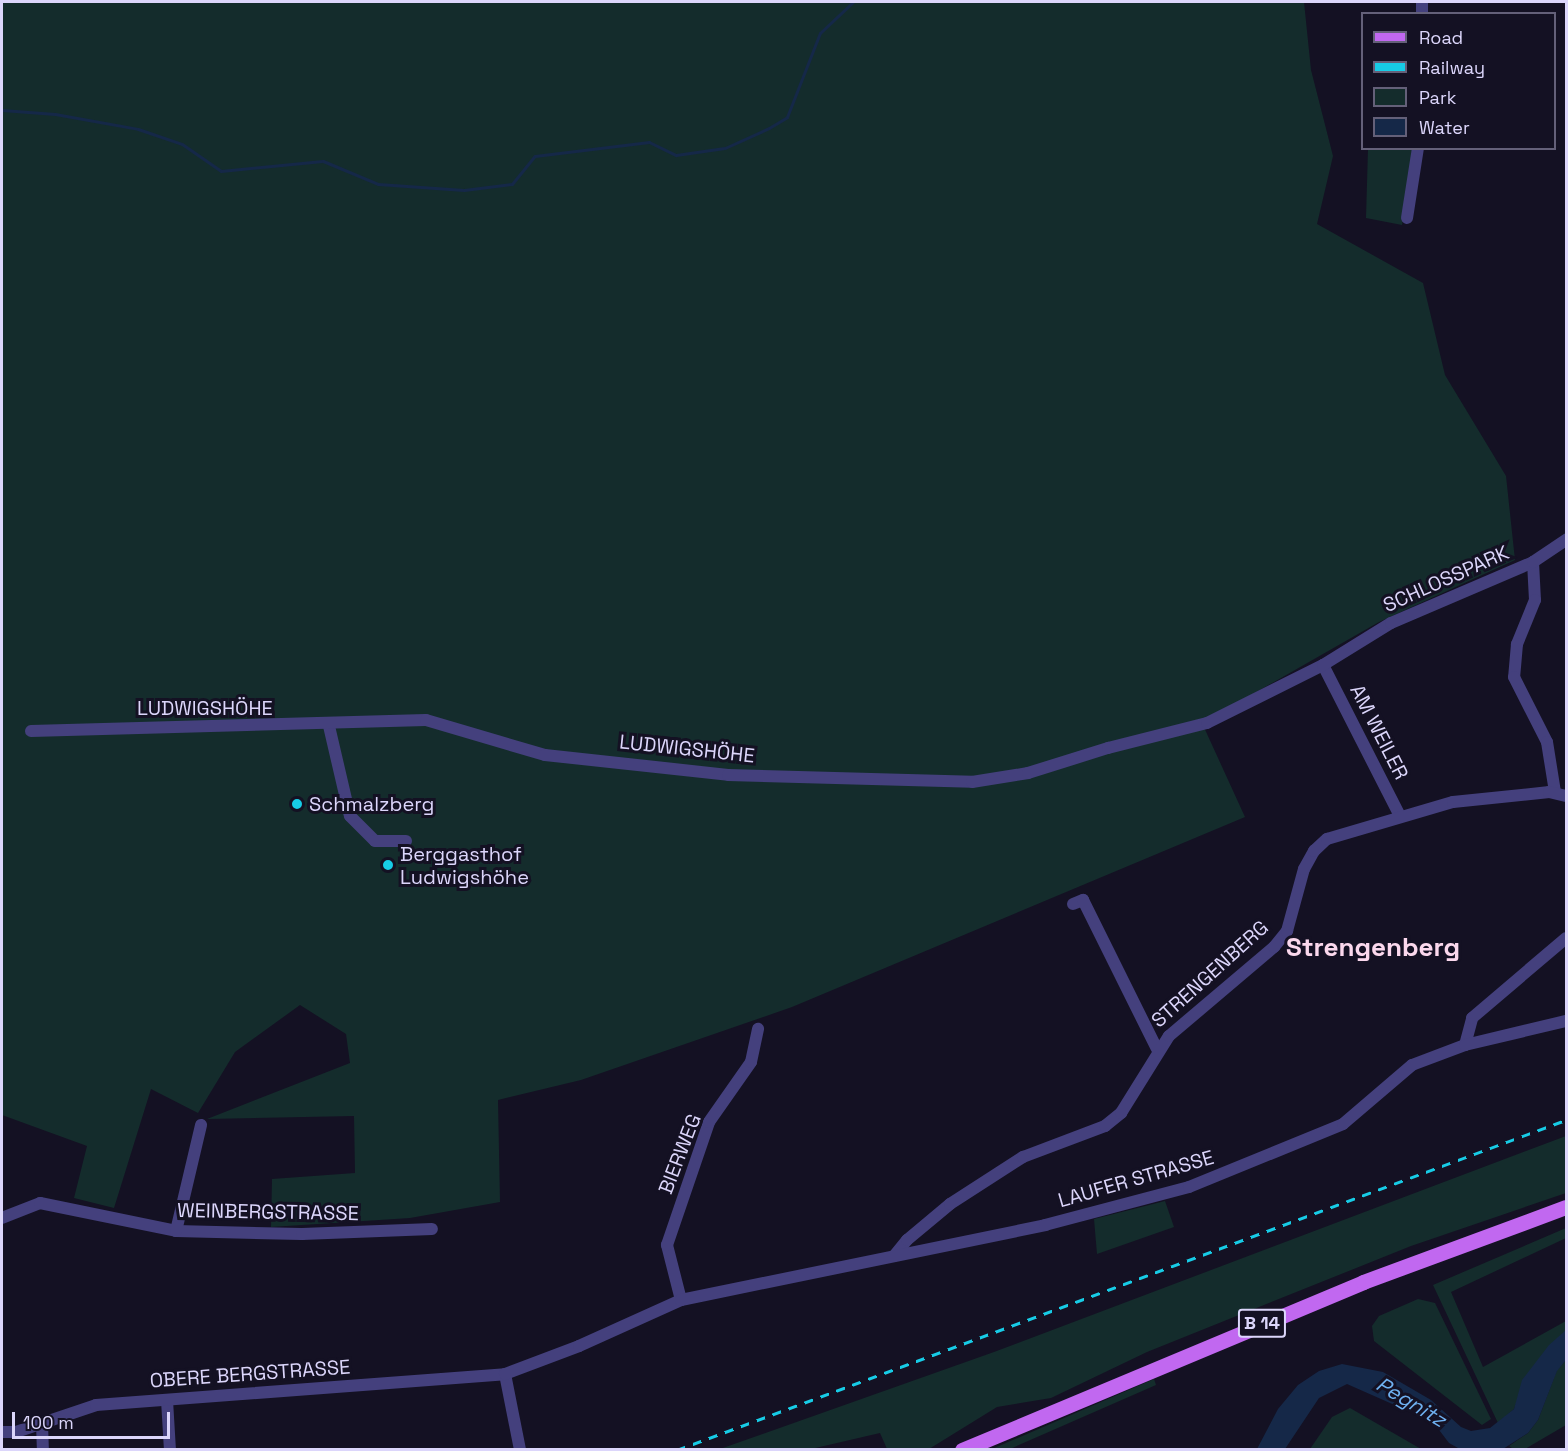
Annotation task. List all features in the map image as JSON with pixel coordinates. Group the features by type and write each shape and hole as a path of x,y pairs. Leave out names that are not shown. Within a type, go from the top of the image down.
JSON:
{"main road":[{"name":"B 14","path":"962,1449 1363,1282 1566,1207"}],"street":[{"path":"1407,218 1418,150"},
{"path":"1533,562 1566,540"},
{"name":"SCHLOSSPARK","path":"1323,665 1391,623 1533,562 1534,600 1517,644 1514,677 1547,742 1561,794"},
{"name":"LUDWIGSHÖHE","path":"31,731 329,726 426,720 545,755 728,775 972,782 1028,773 1207,723 1323,665"},
{"name":"AM WEILER","path":"1323,665 1400,816"},
{"path":"329,726 350,816 375,841 406,841"},
{"name":"STRENGENBERG","path":"894,1256 907,1240 950,1204 1023,1157 1115,1119 1143,1083 1157,1049 1188,1017 1274,948 1287,931 1304,869 1320,845 1334,835 1453,802 1561,794"},
{"path":"1072,904 1083,900 1157,1049"},
{"path":"1465,1045 1472,1018 1566,938"},
{"name":"LAUFER STRASSE","path":"681,1300 1045,1225 1189,1187 1343,1124 1412,1065 1465,1045 1566,1021"},
{"name":"BIERWEG","path":"681,1300 667,1245 709,1122 752,1062 758,1029"},
{"path":"176,1231 201,1125"},
{"name":"WEINBERGSTRASSE","path":"2,1218 40,1203 176,1231 302,1234 432,1229"},
{"name":"OBERE BERGSTRASSE","path":"2,1432 42,1424 96,1406 270,1389 381,1386 505,1374 579,1346 681,1300"},
{"path":"505,1374 520,1449"},
{"path":"167,1400 170,1449"},
{"path":"42,1424 43,1449"}],"green space":[{"path":"2,2 1304,2 1311,70 1333,156 1317,224 1423,283 1445,375 1506,476 1515,560 1379,622 1202,723 1245,817 792,1007 581,1080 498,1100 500,1202 410,1218 271,1227 272,1179 355,1173 354,1116 207,1119 350,1063 346,1034 300,1005 235,1052 198,1113 151,1089 114,1208 74,1198 87,1146 2,1115"},
{"path":"1368,150 1414,150 1402,225 1366,218"},
{"path":"1566,1136 1566,1193 1411,1246 1147,1352 1051,1398 997,1407 929,1449 887,1449 880,1433 811,1449 720,1449 994,1352"},
{"path":"1165,1201 1174,1227 1097,1254 1094,1219"},
{"path":"1566,1228 1566,1238 1451,1292 1483,1367 1566,1321 1566,1330 1520,1393 1514,1409 1498,1423 1433,1285"},
{"path":"1418,1299 1435,1303 1491,1419 1482,1425 1374,1341 1372,1326 1379,1316"},
{"path":"1566,1360 1566,1425 1525,1449 1513,1449 1509,1446 1528,1433 1538,1420 1557,1370"},
{"path":"1154,1379 1156,1385 1010,1449 992,1449"},
{"path":"1350,1408 1421,1449 1310,1449 1332,1417"}],"water":[{"name":"Pegnitz","path":"1566,1330 1566,1360 1557,1371 1538,1420 1528,1433 1503,1449 1458,1448 1449,1443 1433,1422 1347,1384 1319,1398 1285,1449 1257,1449 1278,1409 1298,1385 1319,1371 1342,1364 1383,1372 1431,1400 1461,1427 1471,1431 1490,1428 1514,1409 1522,1380 1549,1345"}],"waterway":[{"path":"2,110 55,114 138,129 182,144 221,171 323,161 378,184 464,190 512,184 535,156 649,142 676,155 725,148 769,128 787,117 820,33 853,2"}],"railway":[{"path":"677,1450 1566,1120"}],"place":[{"name":"Schmalzberg","path":"297,804"},
{"name":"Berggasthof Ludwigshöhe","path":"388,865"}],"district":[{"name":"Strengenberg","path":"1373,948"}]}
